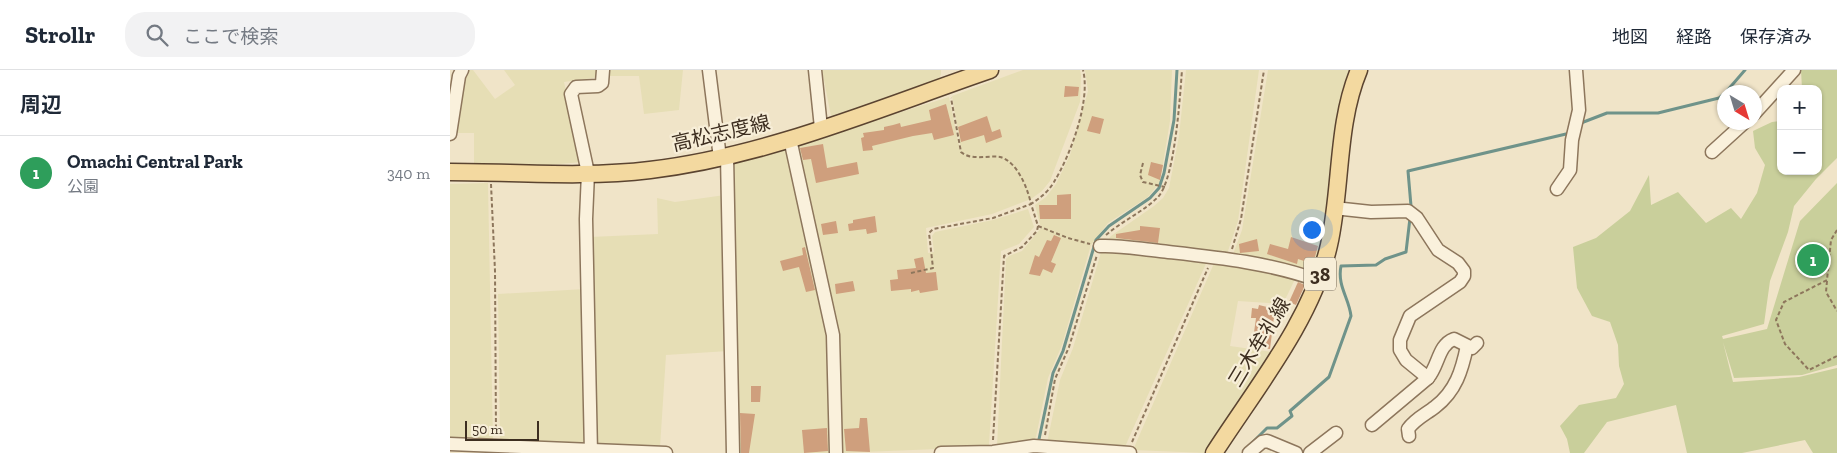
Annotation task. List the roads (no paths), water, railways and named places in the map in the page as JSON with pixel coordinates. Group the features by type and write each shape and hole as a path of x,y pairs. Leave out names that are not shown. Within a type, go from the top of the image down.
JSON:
{"main road":[{"name":"高松志度線","path":"450,172 588,173 649,170 724,157 790,139 990,70"},
{"name":"三木牟礼線","path":"1218,452 1288,339 1317,280 1329,244 1345,119 1358,70"}],"street":[{"path":"450,134 459,76 462,70"},
{"path":"591,452 586,219 588,173 571,94 576,87 598,86 602,83 603,70"},
{"path":"709,70 724,157 732,453"},
{"path":"815,70 821,128"},
{"path":"1557,189 1570,170 1572,140 1579,110 1576,70"},
{"path":"1762,105 1794,70"},
{"path":"1712,152 1736,130"},
{"path":"790,139 833,334 836,453"},
{"path":"1334,208 1371,212 1408,211 1417,218 1438,250 1458,263 1464,271 1464,276 1460,282 1410,316 1400,340 1400,350 1406,360 1428,378"},
{"path":"1096,245 1124,245 1229,258 1268,266 1317,280"},
{"path":"1372,425 1428,378 1434,371 1442,347 1446,342 1454,339 1472,345 1455,385 1438,405 1412,424 1408,429 1409,436"},
{"path":"1310,453 1336,433"},
{"path":"1249,453 1262,442 1267,441 1296,453"},
{"path":"450,444 496,445 591,452 666,453"},
{"path":"941,453 993,452 1037,446 1129,453"}],"waterway":[{"path":"1038,444 1053,373 1063,351 1096,240 1109,226 1150,198 1159,188 1164,173 1174,120 1177,70"},
{"path":"1732,85 1745,70"},
{"path":"1581,123 1607,113 1658,113 1717,98"},
{"path":"1411,206 1408,171 1566,134"},
{"path":"1251,444 1267,428 1277,428 1292,416 1290,411 1329,377 1351,316 1342,286 1341,266 1376,265 1385,259 1406,252 1410,218"}],"place":[{"name":"Omachi Central Park","path":"1813,260"}]}
